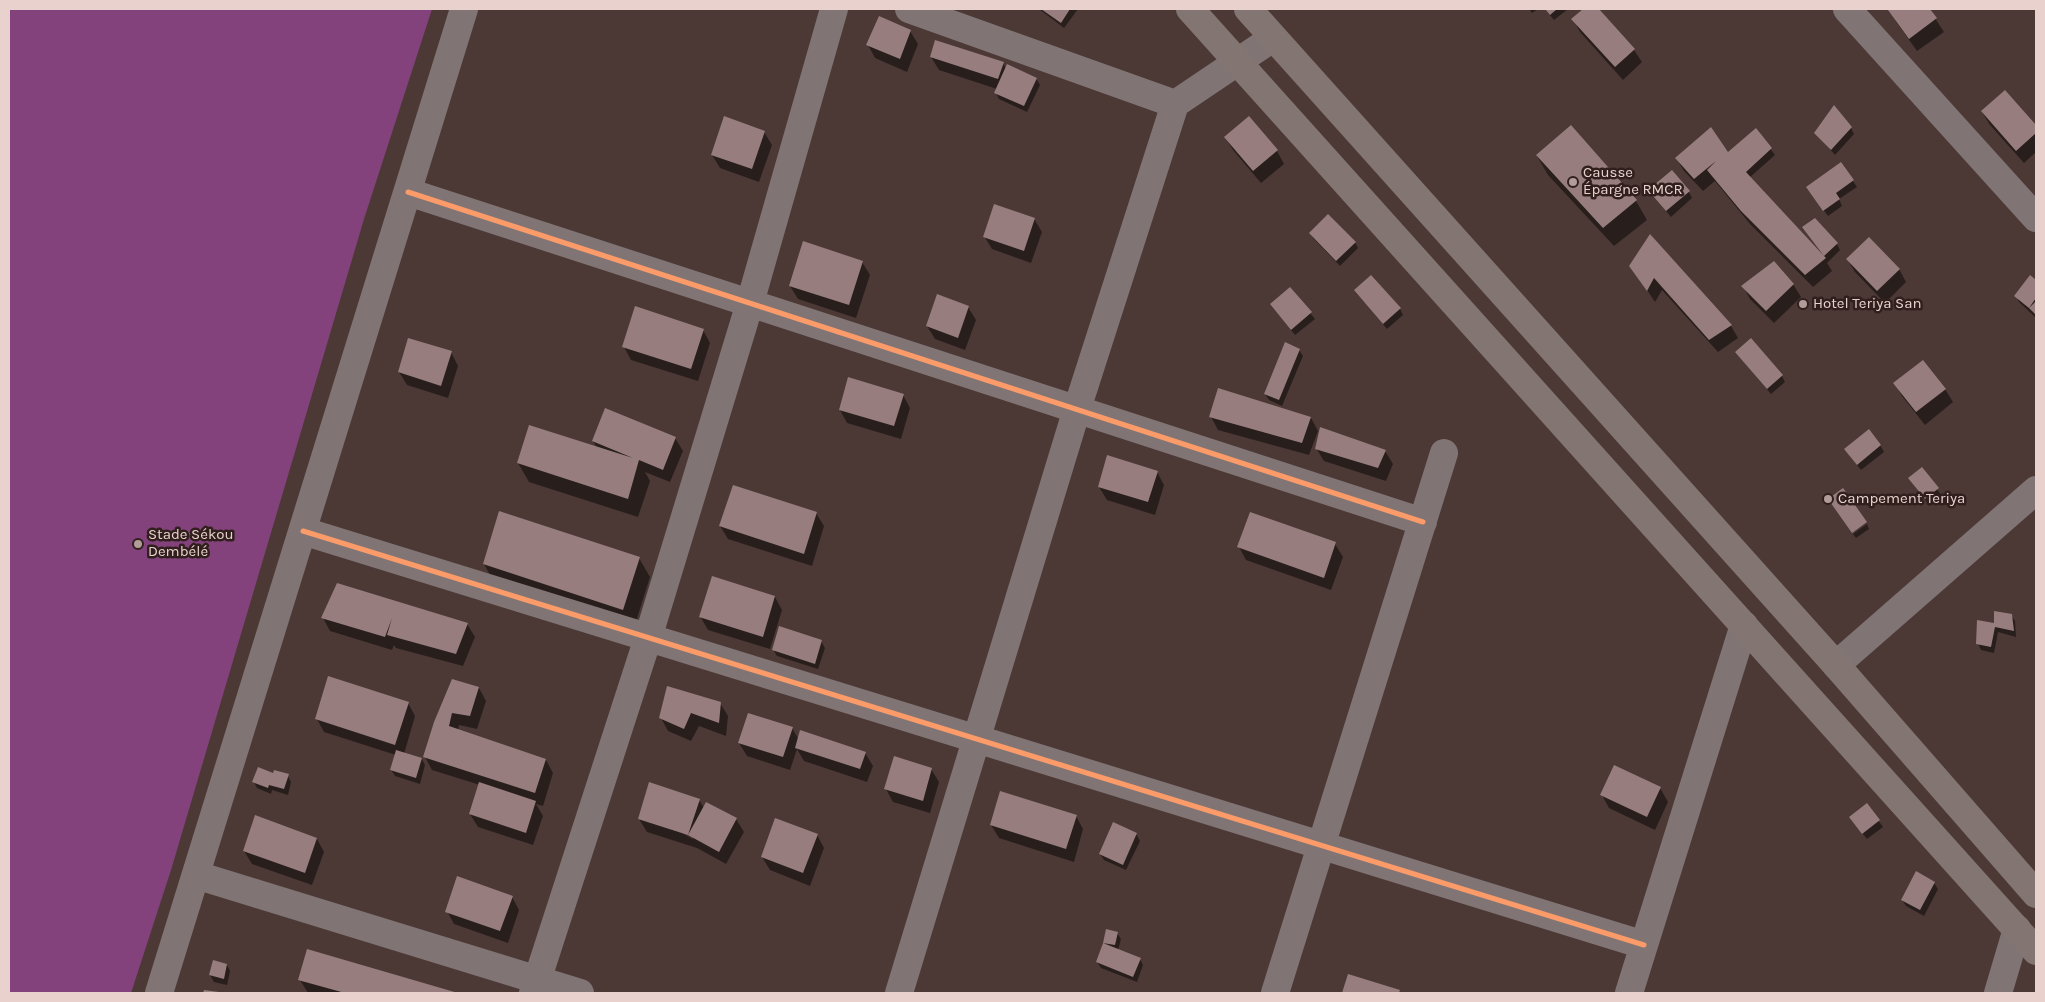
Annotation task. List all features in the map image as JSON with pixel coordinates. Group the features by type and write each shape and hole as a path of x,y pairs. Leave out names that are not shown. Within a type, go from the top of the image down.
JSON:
{"main road":[{"path":"1190,9 2036,951"},
{"path":"1248,9 1836,665 2036,894"}],"street":[{"path":"159,993 464,9"},
{"path":"535,987 648,638 750,303 834,9"},
{"path":"909,9 1175,104"},
{"path":"1847,9 2036,218"},
{"path":"899,993 1077,409 1175,104 1273,38"},
{"path":"408,192 1423,522"},
{"path":"1275,993 1444,453"},
{"path":"1836,665 2036,490"},
{"path":"303,531 1644,944"},
{"path":"1629,993 1744,625"},
{"path":"196,875 535,987 580,993"},
{"path":"1998,993 2016,929"}],"shaded area":[{"name":"Stade Sékou Dembélé","path":"9,9 432,9 364,219 171,870 131,993 9,993"}],"building":[{"path":"1041,9 1070,9 1061,23"},
{"path":"1545,9 1557,9 1550,15"},
{"path":"1583,9 1599,9 1635,49 1615,67 1571,19"},
{"path":"1889,9 1930,9 1937,18 1909,39"},
{"path":"879,16 911,30 900,59 866,45"},
{"path":"935,40 1004,62 998,79 930,57"},
{"path":"1007,64 1037,78 1024,106 994,93"},
{"path":"2005,90 2036,125 2036,133 2016,151 1981,111"},
{"path":"1834,105 1852,127 1831,150 1814,133"},
{"path":"724,116 765,131 752,169 711,155"},
{"path":"1249,116 1278,150 1253,171 1224,137"},
{"path":"1571,125 1637,200 1603,228 1536,155"},
{"path":"1711,127 1728,152 1756,128 1772,148 1746,172 1826,258 1805,275 1741,211 1707,170 1716,161 1694,179 1675,158"},
{"path":"1841,162 1854,180 1836,193 1840,199 1823,211 1806,187"},
{"path":"1672,170 1690,191 1666,211 1648,190"},
{"path":"994,204 1035,218 1024,251 983,237"},
{"path":"1328,214 1356,242 1336,261 1309,233"},
{"path":"1815,218 1838,243 1824,256 1802,227"},
{"path":"1650,234 1732,325 1709,340 1654,278 1647,291 1629,266"},
{"path":"1869,237 1900,269 1877,291 1846,259"},
{"path":"803,241 863,261 849,305 789,286"},
{"path":"1774,261 1794,284 1766,311 1741,286"},
{"path":"1371,275 1401,308 1383,324 1354,290"},
{"path":"2030,275 2036,280 2036,298 2029,308 2014,296"},
{"path":"1290,287 1312,312 1291,330 1270,304"},
{"path":"937,294 969,306 958,338 926,326"},
{"path":"2036,301 2036,315 2029,308"},
{"path":"635,306 704,329 691,369 622,347"},
{"path":"408,338 452,351 441,386 398,372"},
{"path":"1751,338 1783,375 1767,389 1735,352"},
{"path":"1285,342 1300,349 1279,400 1264,394"},
{"path":"1923,360 1946,389 1916,412 1893,383"},
{"path":"848,377 904,394 894,426 839,410"},
{"path":"1218,388 1311,417 1302,443 1209,417"},
{"path":"605,408 676,437 663,470 639,460 628,499 517,463 529,425 633,458 592,441"},
{"path":"1320,427 1386,450 1378,468 1315,449"},
{"path":"1869,429 1881,445 1857,465 1844,449"},
{"path":"1107,455 1158,471 1148,502 1098,487"},
{"path":"1922,467 1939,488 1925,499 1908,478"},
{"path":"733,485 817,512 804,554 719,526"},
{"path":"1843,488 1867,522 1852,533 1828,499"},
{"path":"499,511 640,557 623,610 483,564"},
{"path":"1250,512 1336,542 1324,578 1237,547"},
{"path":"712,576 775,596 763,637 699,617"},
{"path":"337,583 468,623 456,654 387,635 392,618 385,637 321,618"},
{"path":"1994,611 2012,614 2014,631 1995,627 1991,647 1976,644 1977,620 1994,623"},
{"path":"779,626 822,640 815,664 772,650"},
{"path":"328,676 409,702 395,745 315,719"},
{"path":"452,679 479,687 470,716 452,713 449,726 546,759 535,793 423,757 434,722"},
{"path":"667,686 721,702 719,723 691,713 684,729 659,718"},
{"path":"748,713 793,727 783,757 738,743"},
{"path":"800,730 866,752 860,769 795,748"},
{"path":"396,750 422,758 416,778 390,770"},
{"path":"894,756 932,768 923,801 884,789"},
{"path":"1614,765 1661,787 1647,817 1600,795"},
{"path":"258,767 273,773 274,770 289,774 284,789 269,785 268,788 252,782"},
{"path":"479,782 536,801 526,833 469,814"},
{"path":"649,782 700,799 688,835 638,819"},
{"path":"1000,791 1077,815 1066,849 990,825"},
{"path":"706,802 737,818 719,852 688,835"},
{"path":"1867,803 1880,820 1862,834 1849,817"},
{"path":"255,815 317,838 305,873 243,851"},
{"path":"775,818 818,834 803,873 761,857"},
{"path":"1113,822 1137,833 1123,865 1099,854"},
{"path":"1916,871 1935,882 1920,910 1901,900"},
{"path":"457,876 513,896 500,931 445,912"},
{"path":"1106,929 1118,932 1115,945 1103,943"},
{"path":"1103,943 1141,958 1133,977 1096,962"},
{"path":"307,949 458,993 345,993 298,980"},
{"path":"213,960 227,964 224,979 209,975"},
{"path":"1348,974 1400,990 1399,993 1342,993"},
{"path":"204,990 219,992 219,993 203,993"}],"cycle path":[{"path":"408,192 1423,522"},
{"path":"303,531 1644,945"}],"place":[{"name":"Causse Épargne RMCR","path":"1573,182"},
{"name":"Hotel Teriya San","path":"1803,304"},
{"name":"Campement Teriya","path":"1828,499"},
{"name":"Stade Sékou Dembélé","path":"138,544"}]}
